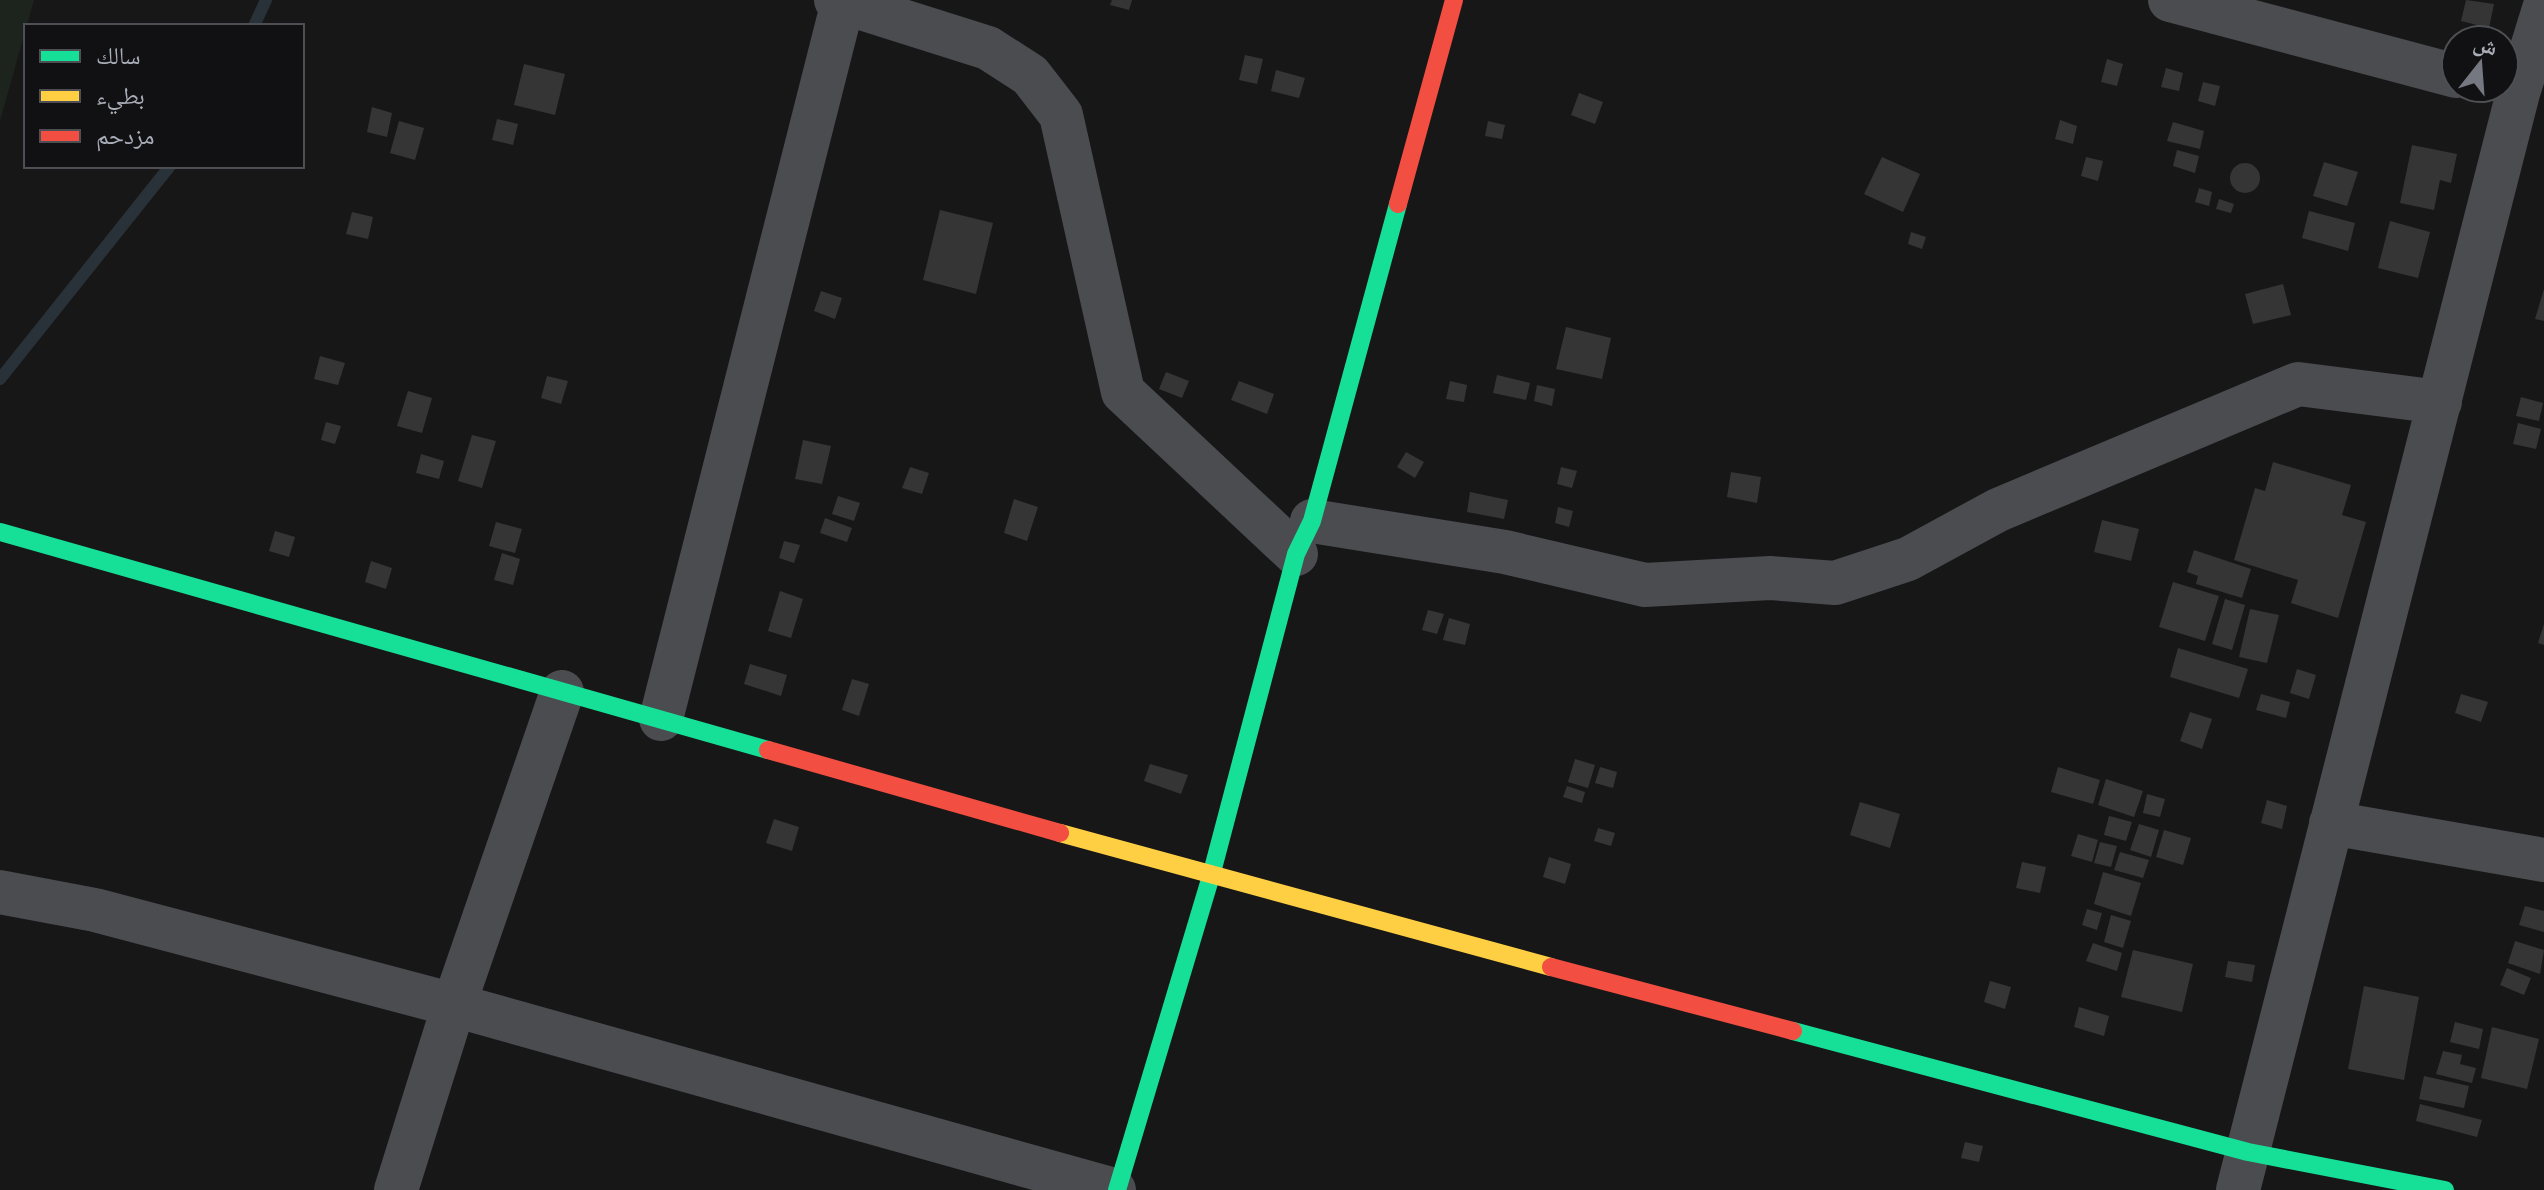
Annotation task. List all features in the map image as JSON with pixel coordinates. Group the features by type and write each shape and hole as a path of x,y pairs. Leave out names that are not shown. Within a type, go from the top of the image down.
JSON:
{"street":[{"path":"0,892 95,910 454,1005 1116,1190 1211,876 1454,0"},
{"path":"661,719 840,1 988,48 1030,75 1061,115 1123,392 1304,537 1505,552 1645,585 1770,578 1835,583 1908,559 1998,510 2298,384 2440,402"},
{"path":"2179,1 2440,72"},
{"path":"2520,94 2544,9"},
{"path":"2243,1171 2517,104"},
{"path":"0,532 2243,1171 2445,1190"},
{"path":"396,1190 454,1005 562,692"},
{"path":"2331,823 2544,860"}],"shaded area":[{"path":"0,0 34,0 27,24 24,24 24,36 0,121"}],"building":[{"path":"1112,0 1132,0 1129,10 1110,5"},
{"path":"2466,0 2494,4 2490,24 2461,21"},
{"path":"1245,55 1263,59 1257,84 1239,80"},
{"path":"2107,59 2123,64 2117,86 2101,82"},
{"path":"524,64 565,74 555,115 514,105"},
{"path":"2166,68 2183,73 2179,91 2161,87"},
{"path":"1276,70 1305,78 1299,98 1271,91"},
{"path":"2203,82 2220,86 2215,106 2198,101"},
{"path":"1579,93 1603,102 1595,124 1571,115"},
{"path":"372,107 392,113 387,137 367,132"},
{"path":"497,119 518,124 513,145 492,140"},
{"path":"2060,120 2077,126 2073,144 2055,139"},
{"path":"399,121 424,128 415,160 390,153"},
{"path":"1488,121 1505,125 1502,139 1485,136"},
{"path":"2173,122 2204,131 2200,149 2167,141"},
{"path":"2412,145 2457,154 2451,183 2440,180 2434,210 2400,203"},
{"path":"2177,150 2199,156 2195,173 2173,166"},
{"path":"1882,157 1920,174 1903,212 1864,194"},
{"path":"2086,157 2103,161 2098,181 2081,176"},
{"path":"2324,162 2358,172 2347,206 2313,196"},
{"path":"2245,163 2256,167 2260,178 2256,189 2245,193 2234,189 2230,178 2234,167"},
{"path":"2199,188 2212,192 2209,206 2195,202"},
{"path":"2219,199 2234,204 2231,213 2216,209"},
{"path":"940,210 993,223 976,294 923,280"},
{"path":"2309,211 2355,223 2348,251 2302,238"},
{"path":"352,212 373,217 368,239 346,234"},
{"path":"2390,221 2430,232 2418,278 2378,268"},
{"path":"1911,232 1926,237 1922,249 1908,244"},
{"path":"2283,284 2291,315 2253,324 2245,294"},
{"path":"2544,289 2544,321 2535,319"},
{"path":"821,291 842,298 835,319 814,311"},
{"path":"1566,327 1611,338 1602,379 1556,369"},
{"path":"320,356 345,363 338,385 314,379"},
{"path":"1166,372 1189,381 1182,398 1159,389"},
{"path":"1497,375 1530,383 1526,400 1493,393"},
{"path":"547,376 568,381 561,404 541,398"},
{"path":"1239,381 1274,394 1267,414 1231,400"},
{"path":"1450,381 1467,385 1464,402 1446,399"},
{"path":"1537,385 1555,389 1552,406 1534,401"},
{"path":"408,391 432,398 422,433 397,426"},
{"path":"2521,397 2543,403 2539,421 2516,416"},
{"path":"326,422 341,426 335,444 321,440"},
{"path":"2518,423 2541,429 2536,449 2513,444"},
{"path":"472,435 496,441 482,488 458,481"},
{"path":"803,440 831,446 822,484 795,479"},
{"path":"1406,452 1424,462 1415,478 1397,467"},
{"path":"421,454 444,461 439,479 416,473"},
{"path":"2273,462 2351,485 2342,515 2366,522 2338,618 2291,603 2298,580 2234,560 2255,488 2265,491"},
{"path":"910,467 929,473 922,494 902,488"},
{"path":"1561,467 1577,471 1572,488 1557,484"},
{"path":"1731,472 1761,477 1757,503 1727,497"},
{"path":"1470,492 1508,500 1504,519 1467,512"},
{"path":"838,496 860,503 854,521 832,514"},
{"path":"1014,499 1038,507 1027,541 1004,533"},
{"path":"1558,507 1573,511 1569,527 1555,523"},
{"path":"825,518 852,528 847,542 820,533"},
{"path":"2102,520 2139,529 2131,561 2094,552"},
{"path":"496,522 522,529 515,553 489,546"},
{"path":"275,531 295,537 289,557 269,551"},
{"path":"784,541 800,545 794,563 779,558"},
{"path":"2194,550 2251,569 2242,598 2196,584 2198,576 2187,572"},
{"path":"502,553 520,559 513,585 494,580"},
{"path":"371,561 392,568 386,589 365,582"},
{"path":"2173,582 2219,596 2205,641 2159,627"},
{"path":"780,591 803,599 791,638 768,631"},
{"path":"2225,599 2245,605 2232,650 2212,644"},
{"path":"2250,609 2279,615 2267,663 2239,657"},
{"path":"1428,610 1444,614 1437,634 1422,630"},
{"path":"1449,618 1470,624 1465,645 1443,640"},
{"path":"2544,624 2544,645 2538,643"},
{"path":"2178,648 2248,669 2239,698 2170,677"},
{"path":"750,664 787,675 781,696 744,684"},
{"path":"2297,669 2316,675 2309,699 2290,693"},
{"path":"852,679 869,684 859,716 842,710"},
{"path":"2261,694 2290,702 2286,718 2256,710"},
{"path":"2461,694 2488,702 2481,722 2455,713"},
{"path":"2190,712 2212,719 2202,749 2180,741"},
{"path":"1575,759 1595,765 1588,788 1568,782"},
{"path":"1150,764 1188,775 1181,794 1144,781"},
{"path":"1600,767 1617,772 1613,788 1595,783"},
{"path":"2058,767 2100,780 2093,804 2051,792"},
{"path":"2106,779 2143,791 2134,817 2098,805"},
{"path":"1567,786 1585,792 1582,803 1563,797"},
{"path":"2147,794 2165,799 2160,817 2143,813"},
{"path":"2267,800 2287,806 2282,829 2261,823"},
{"path":"1860,802 1900,814 1890,848 1850,835"},
{"path":"2109,816 2132,822 2126,841 2104,835"},
{"path":"774,819 799,827 792,851 766,843"},
{"path":"2139,824 2159,830 2151,857 2130,850"},
{"path":"1598,828 1615,833 1611,846 1594,841"},
{"path":"2164,830 2191,838 2183,865 2156,857"},
{"path":"2078,834 2098,840 2092,862 2071,856"},
{"path":"2100,842 2117,846 2111,867 2094,863"},
{"path":"2120,852 2149,860 2143,878 2114,870"},
{"path":"1549,857 1571,864 1565,884 1543,877"},
{"path":"2022,862 2046,867 2040,893 2016,888"},
{"path":"2103,872 2141,883 2131,916 2094,904"},
{"path":"2525,906 2544,911 2544,932 2519,925"},
{"path":"2087,909 2102,913 2097,930 2082,925"},
{"path":"2111,915 2131,921 2123,948 2104,942"},
{"path":"2515,941 2544,950 2540,974 2508,963"},
{"path":"2093,943 2122,953 2117,971 2086,961"},
{"path":"2133,950 2193,964 2182,1012 2121,997"},
{"path":"2228,961 2255,965 2252,982 2225,977"},
{"path":"2507,968 2531,978 2524,995 2500,985"},
{"path":"1990,981 2011,987 2005,1009 1984,1002"},
{"path":"2364,986 2419,997 2404,1080 2348,1069"},
{"path":"2079,1007 2109,1016 2104,1036 2074,1027"},
{"path":"2455,1022 2483,1029 2479,1049 2450,1042"},
{"path":"2492,1027 2539,1039 2527,1089 2481,1078"},
{"path":"2443,1051 2462,1055 2460,1064 2476,1068 2472,1083 2436,1074"},
{"path":"2424,1076 2469,1086 2464,1108 2419,1099"},
{"path":"2420,1104 2482,1120 2477,1137 2416,1121"},
{"path":"1965,1142 1983,1146 1979,1162 1961,1158"}],"waterway":[{"path":"255,24 266,0"},
{"path":"0,379 168,168"}],"traffic: fast":[{"path":"1117,1190 1211,876 1296,554 1312,521 1398,204"},
{"path":"0,532 768,750"},
{"path":"1793,1031 2248,1152 2445,1190"}],"traffic: slow":[{"path":"1060,833 1551,967"}],"traffic: jam":[{"path":"1398,204 1454,0"},
{"path":"768,750 1060,833"},
{"path":"1551,967 1793,1031"}]}
